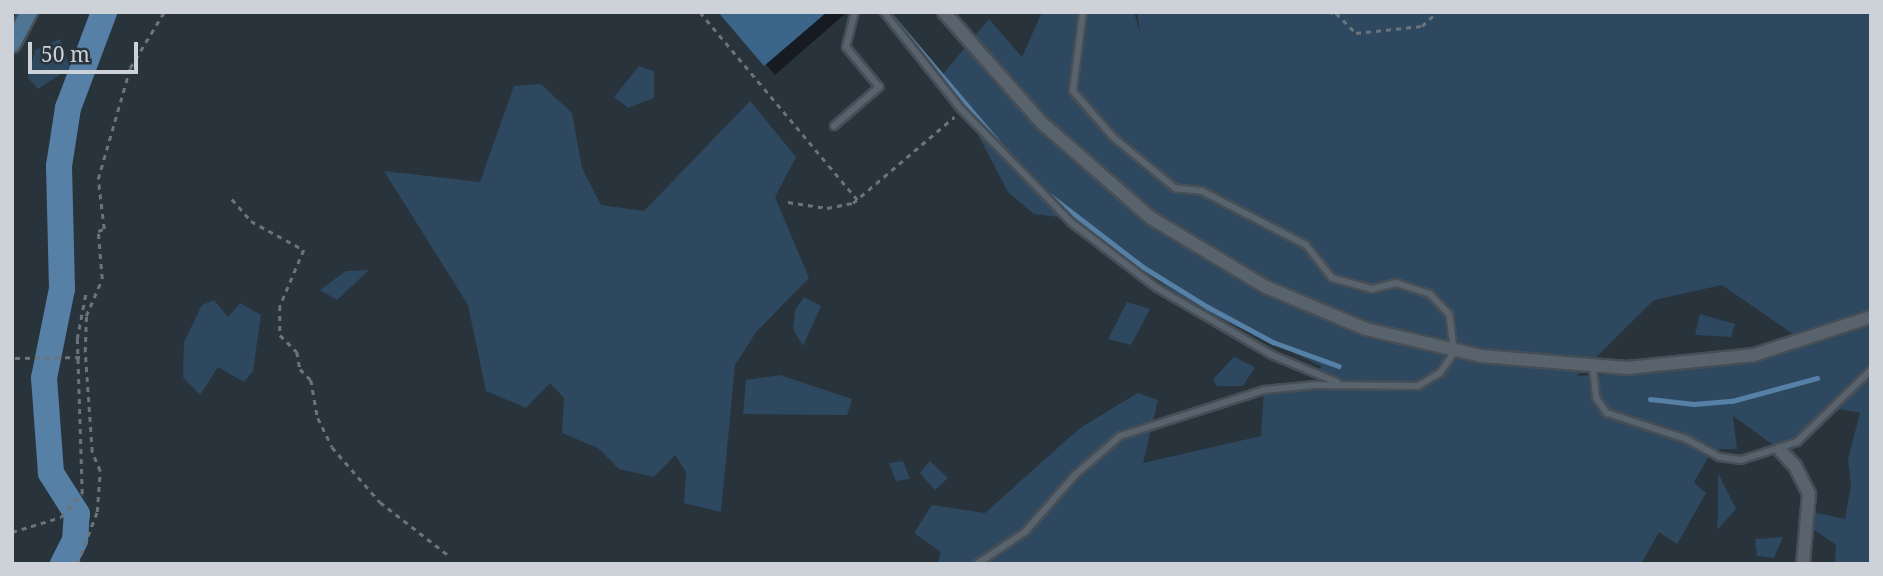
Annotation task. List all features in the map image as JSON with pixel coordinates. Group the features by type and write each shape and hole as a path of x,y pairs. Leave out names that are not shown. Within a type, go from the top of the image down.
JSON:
{"main road":[{"path":"12,44 29,12"}],"street":[{"path":"944,12 1069,150 1174,235 1241,274 1319,311 1395,338 1454,352 1593,368 1680,366 1786,347 1871,317"},
{"path":"1780,450 1795,466 1809,494 1804,564"}],"lane":[{"path":"834,126 879,88 846,47 855,12"},
{"path":"884,12 961,109 1072,223 1157,288 1272,355 1342,384"},
{"path":"977,564 1025,532 1075,475 1120,436 1264,390 1342,384 1418,386 1436,377 1454,352 1449,314 1430,294 1396,283 1372,289 1332,278 1306,245 1202,191 1175,188 1113,137 1073,91 1083,12"},
{"path":"1593,368 1598,403 1621,420 1684,438 1719,457 1741,460 1780,450 1797,442 1871,370"}],"path":[{"path":"77,564 97,512 100,471 92,453 85,356 86,316 102,279 98,230 104,229 98,179 130,68 164,12"},
{"path":"700,12 858,200"},
{"path":"1328,12 1336,13 1356,33 1422,26 1437,12"},
{"path":"788,202 827,208 858,200 961,109"},
{"path":"232,199 251,220 304,250 280,306 280,335 297,352 300,369 312,380 318,418 332,447 380,502 448,555"},
{"path":"12,532 68,512 78,501 84,484 78,319 86,292"},
{"path":"15,358 85,356"}],"shaded area":[{"path":"1042,12 1134,12 1140,33 1137,12 1871,12 1871,564 1835,564 1836,545 1807,525 1808,511 1845,519 1851,485 1848,459 1860,413 1833,408 1780,450 1733,416 1737,449 1713,449 1694,482 1706,493 1677,544 1659,532 1641,564 937,564 941,552 914,533 932,505 985,513 1080,428 1138,393 1158,400 1143,463 1261,436 1264,390 1385,387 1315,385 1321,366 1190,304 1075,219 1034,214 1008,192 964,108 939,79 989,19 1022,57","holes":["1722,285 1806,343 1671,372 1577,376 1654,300"]},
{"path":"60,39 70,68 38,89 28,78 35,50"},
{"path":"639,66 654,71 654,98 628,108 614,97"},
{"path":"541,84 572,113 582,168 601,205 644,211 750,101 796,157 775,197 809,278 756,332 735,365 721,512 684,503 686,472 675,455 654,477 619,469 598,448 562,433 564,398 550,383 526,408 486,391 468,305 384,171 480,182 514,86"},
{"path":"369,270 337,300 320,290 346,271"},
{"path":"804,297 821,306 803,346 793,329 795,310"},
{"path":"214,300 228,317 240,303 261,315 253,371 244,382 218,367 200,395 183,377 184,342 202,305"},
{"path":"1127,302 1150,309 1131,345 1108,339"},
{"path":"1700,314 1735,324 1731,337 1695,335"},
{"path":"1234,357 1255,367 1243,386 1217,386 1213,379"},
{"path":"780,375 852,399 847,415 743,414 746,380"},
{"path":"903,461 910,479 896,481 889,463"},
{"path":"930,461 948,478 935,490 920,473"},
{"path":"1718,473 1736,509 1717,530 1718,513"},
{"path":"1783,537 1774,558 1757,556 1755,539"}],"building":[{"path":"718,12 827,12 764,66"}],"waterway":[{"path":"63,564 75,540 77,514 51,473 44,378 62,289 59,166 68,108 104,12"},
{"path":"888,12 1004,149"},
{"path":"1047,193 1143,267 1208,307 1273,342 1339,366"},
{"path":"1650,399 1694,404 1732,401 1817,378"}]}
